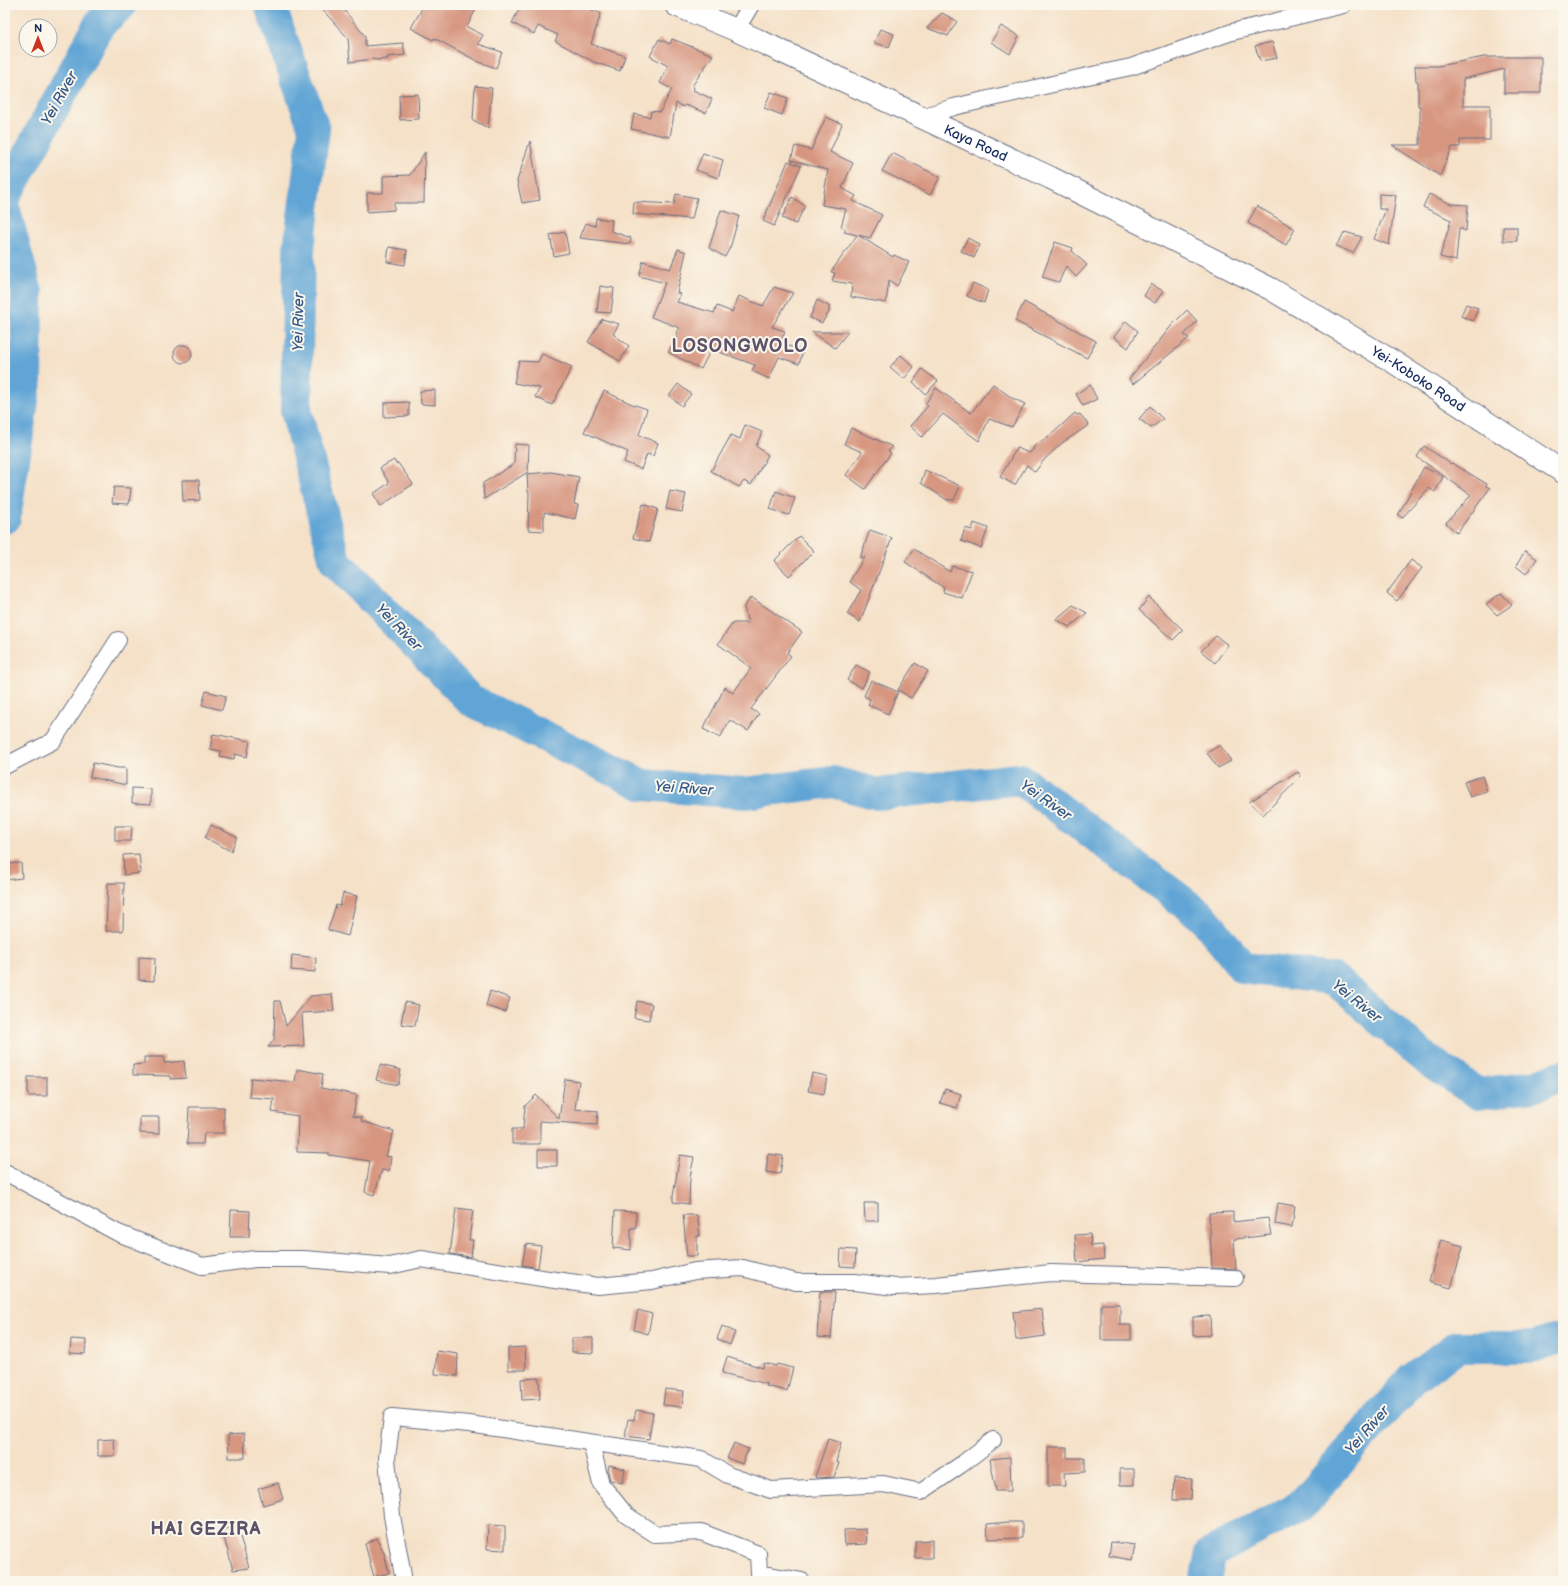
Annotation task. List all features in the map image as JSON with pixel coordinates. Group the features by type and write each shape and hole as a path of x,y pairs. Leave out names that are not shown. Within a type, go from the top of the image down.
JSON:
{"main road":[{"name":"Kaya Road","path":"676,5 736,30 1052,178 1271,289"},
{"name":"Yei-Koboko Road","path":"1271,289 1398,365 1563,472"}],"street":[{"path":"736,30 750,5"},
{"path":"921,117 954,107 1083,76 1131,67 1232,32 1344,5"},
{"path":"5,766 53,741 118,640"},
{"path":"5,1172 118,1233 202,1266 255,1259 304,1259 390,1266 420,1258 598,1286 652,1281 695,1271 743,1268 796,1282 855,1282 895,1287 936,1285 1051,1273 1234,1278"},
{"path":"404,1581 392,1516 387,1458 392,1418 469,1424 701,1459 728,1475 771,1490 884,1484 921,1492 962,1464 993,1440"},
{"path":"591,1443 601,1484 626,1515 656,1534 701,1532 758,1554 759,1573 802,1581"}],"building":[{"path":"318,5 340,5 365,36 365,46 403,43 405,55 387,57 388,59 350,62 348,38"},
{"path":"424,5 478,5 467,27 483,35 478,44 502,52 496,68 479,62 434,38 433,40 411,28"},
{"path":"521,5 578,5 601,13 591,44 625,56 620,71 594,62 555,41 558,35 538,26 534,34 512,23"},
{"path":"942,13 957,21 948,36 927,28"},
{"path":"1001,26 1019,36 1010,54 991,42"},
{"path":"880,29 894,34 889,47 874,43"},
{"path":"659,39 670,44 672,39 713,55 692,86 694,87 693,90 712,99 706,113 685,105 684,107 676,103 670,137 631,129 634,114 650,117 651,111 660,112 672,89 660,83 668,66 650,56"},
{"path":"1272,42 1277,58 1260,61 1255,46"},
{"path":"1484,57 1541,57 1541,93 1504,93 1504,69 1463,79 1463,105 1490,105 1490,140 1460,140 1460,147 1452,147 1440,176 1392,145 1420,145 1420,106 1418,106 1418,81 1416,81 1415,66 1438,66"},
{"path":"475,86 492,88 488,128 473,120"},
{"path":"771,92 788,98 782,115 764,108"},
{"path":"418,94 419,119 400,120 399,95"},
{"path":"826,117 842,124 830,152 853,163 842,188 856,196 853,201 882,215 870,238 858,235 893,257 894,255 909,262 897,286 889,280 886,303 851,297 852,284 832,281 835,273 831,272 857,235 844,232 846,229 841,227 846,209 822,205 828,170 791,160 795,146 811,150"},
{"path":"530,141 540,200 522,203 517,181"},
{"path":"425,152 424,203 394,203 394,210 367,212 367,193 383,193 383,176 410,175"},
{"path":"703,153 723,160 718,178 696,170"},
{"path":"892,153 940,177 930,195 882,171"},
{"path":"788,161 801,166 774,226 763,221"},
{"path":"676,194 697,198 692,219 633,214 634,202 674,204"},
{"path":"1379,194 1396,195 1389,245 1374,239 1386,209 1379,209"},
{"path":"1429,194 1451,204 1468,205 1466,231 1459,228 1456,261 1440,257 1451,220 1423,207"},
{"path":"792,197 805,206 796,224 782,218"},
{"path":"1257,206 1295,229 1286,245 1248,223"},
{"path":"721,210 739,216 731,245 725,257 709,248"},
{"path":"596,218 612,220 611,231 631,238 630,244 580,238 586,223 595,226"},
{"path":"1503,227 1517,227 1517,241 1503,241"},
{"path":"565,232 569,253 554,256 550,235"},
{"path":"1345,232 1362,237 1353,253 1336,246"},
{"path":"968,238 980,245 974,258 961,251"},
{"path":"1055,242 1073,248 1072,251 1087,265 1076,277 1066,266 1059,282 1042,277"},
{"path":"389,247 407,250 405,265 387,262"},
{"path":"678,249 686,252 677,293 681,294 677,302 714,313 717,306 732,312 739,296 763,306 774,287 793,293 772,327 785,331 781,343 803,351 799,364 779,357 769,379 752,371 755,365 711,349 701,369 668,352 678,335 676,334 680,328 651,317 665,283 639,276 643,261 670,269"},
{"path":"973,283 988,290 984,303 967,296"},
{"path":"1151,284 1163,291 1155,303 1144,296"},
{"path":"600,286 614,288 611,313 597,312"},
{"path":"817,300 829,306 829,312 822,323 810,318"},
{"path":"1024,302 1096,341 1087,358 1015,321"},
{"path":"1466,304 1478,308 1473,321 1461,316"},
{"path":"1187,310 1197,321 1184,335 1189,338 1133,384 1129,379 1172,325"},
{"path":"602,319 619,324 613,334 629,346 620,361 588,342"},
{"path":"1126,321 1138,331 1128,348 1114,337"},
{"path":"812,332 848,332 835,348"},
{"path":"179,345 187,345 192,350 190,361 187,363 179,363 174,358 174,350"},
{"path":"542,354 572,367 552,405 535,397 540,388 514,383 519,361 538,362"},
{"path":"901,355 914,367 904,379 890,367"},
{"path":"922,369 938,381 925,394 913,382"},
{"path":"678,384 691,394 682,406 669,396"},
{"path":"993,384 1012,398 1025,404 1012,427 989,419 979,441 943,414 922,437 910,426 928,406 925,404 936,388 971,413"},
{"path":"1090,385 1097,399 1083,406 1076,394"},
{"path":"435,390 435,405 421,404 420,391"},
{"path":"604,391 647,409 639,435 658,443 653,456 647,454 641,469 624,462 628,452 584,432"},
{"path":"409,402 409,416 384,417 384,403"},
{"path":"1150,406 1163,419 1151,428 1139,419"},
{"path":"1075,413 1077,415 1080,414 1089,425 1062,443 1044,460 1035,472 1027,465 1015,485 1000,477 1017,448 1029,453 1034,449 1033,447 1053,433"},
{"path":"745,425 762,432 756,446 768,455 751,485 744,481 739,487 711,471 731,435 740,439"},
{"path":"851,428 893,447 888,451 891,453 865,489 846,475 862,452 844,444"},
{"path":"515,444 529,445 528,472 484,499 483,483 514,464"},
{"path":"1424,446 1451,464 1452,463 1487,484 1486,486 1490,488 1457,533 1446,523 1471,495 1417,457"},
{"path":"394,460 396,464 398,463 413,484 381,506 373,494 389,483 380,468"},
{"path":"1424,467 1443,477 1435,492 1429,488 1402,518 1398,515"},
{"path":"925,470 960,486 954,500 947,500 921,483"},
{"path":"551,472 579,477 574,504 578,505 575,519 544,512 544,531 528,530 529,492 527,474"},
{"path":"182,480 199,480 200,500 183,501"},
{"path":"114,487 131,488 129,504 112,503"},
{"path":"670,491 686,494 682,512 666,509"},
{"path":"776,491 795,498 789,515 770,509"},
{"path":"643,504 658,509 649,542 633,538"},
{"path":"974,523 988,528 981,548 961,541 965,528 972,530"},
{"path":"870,530 892,538 860,622 847,614 861,590 850,582 865,557 860,558"},
{"path":"799,536 814,551 789,576 774,561"},
{"path":"914,549 950,572 952,566 972,571 962,598 943,592 944,588 905,562"},
{"path":"1525,551 1537,559 1526,574 1516,566"},
{"path":"1411,560 1422,568 1397,601 1387,593"},
{"path":"1501,593 1512,605 1497,615 1486,604"},
{"path":"751,597 802,632 787,653 791,656 751,709 759,714 748,731 730,720 720,738 703,729 725,687 733,693 751,668 718,644 733,623 748,623 744,607"},
{"path":"1149,597 1183,630 1173,640 1139,610"},
{"path":"1073,605 1087,613 1069,627 1056,619"},
{"path":"1216,636 1228,645 1215,663 1201,651"},
{"path":"915,663 928,671 911,698 898,690"},
{"path":"856,665 870,672 862,688 847,680"},
{"path":"871,680 898,692 888,714 868,705 870,699 864,696"},
{"path":"206,691 226,696 222,710 202,705"},
{"path":"213,734 250,741 247,757 235,754 234,759 220,756 221,751 210,749"},
{"path":"1220,745 1231,761 1218,768 1207,753"},
{"path":"93,763 126,768 126,785 90,777"},
{"path":"1298,772 1301,776 1263,815 1249,802"},
{"path":"1482,776 1487,791 1470,797 1464,782"},
{"path":"132,788 151,789 151,804 132,803"},
{"path":"211,825 237,837 231,851 205,838"},
{"path":"115,826 132,826 131,841 115,841"},
{"path":"139,854 141,873 124,875 123,855"},
{"path":"21,863 22,878 5,880 5,864"},
{"path":"108,883 124,883 123,931 106,931"},
{"path":"343,893 357,896 348,936 328,930 336,905 340,906"},
{"path":"292,955 316,958 315,972 291,970"},
{"path":"139,957 155,958 154,981 139,980"},
{"path":"490,991 510,998 505,1012 486,1006"},
{"path":"332,994 334,1011 302,1013 304,1046 268,1047 274,1040 275,1001 280,1001 286,1026 311,996"},
{"path":"637,1001 652,1004 649,1020 634,1018"},
{"path":"405,1002 419,1005 415,1026 401,1024"},
{"path":"144,1057 164,1057 164,1063 184,1061 186,1078 171,1079 171,1076 133,1075 133,1065 144,1064"},
{"path":"380,1065 401,1070 398,1085 376,1080"},
{"path":"297,1069 323,1074 321,1088 357,1095 353,1116 362,1118 361,1121 394,1131 386,1156 391,1157 389,1171 382,1170 374,1195 365,1192 370,1161 329,1155 329,1153 297,1152 298,1116 272,1112 274,1099 249,1097 251,1078 295,1082"},
{"path":"812,1073 827,1076 824,1094 808,1091"},
{"path":"28,1077 47,1077 47,1096 28,1096"},
{"path":"565,1079 579,1081 575,1109 598,1111 597,1125 540,1121 540,1144 512,1144 512,1129 523,1129 525,1106 536,1095 559,1119"},
{"path":"945,1089 961,1094 957,1108 940,1103"},
{"path":"189,1107 224,1107 224,1133 204,1133 203,1144 187,1144"},
{"path":"140,1117 159,1117 159,1134 140,1133"},
{"path":"538,1150 557,1150 557,1166 538,1166"},
{"path":"768,1154 783,1156 780,1174 766,1172"},
{"path":"680,1155 694,1157 690,1177 689,1204 673,1202"},
{"path":"864,1203 878,1203 878,1221 865,1221"},
{"path":"1278,1203 1295,1206 1292,1227 1275,1224"},
{"path":"456,1208 473,1210 469,1240 473,1240 471,1257 450,1254"},
{"path":"231,1210 250,1211 249,1237 230,1237"},
{"path":"615,1211 636,1212 636,1228 631,1228 631,1250 613,1248"},
{"path":"1233,1212 1233,1222 1268,1218 1271,1235 1234,1239 1236,1269 1212,1268 1209,1213"},
{"path":"683,1215 697,1215 700,1236 697,1236 697,1256 687,1256"},
{"path":"1090,1234 1091,1246 1103,1245 1104,1259 1077,1262 1075,1235"},
{"path":"1441,1240 1463,1246 1451,1288 1429,1282"},
{"path":"526,1244 541,1246 538,1268 522,1265"},
{"path":"841,1249 856,1250 855,1267 840,1266"},
{"path":"820,1292 835,1292 831,1338 817,1337"},
{"path":"1101,1304 1120,1304 1120,1325 1131,1325 1131,1340 1101,1340"},
{"path":"1042,1309 1045,1336 1016,1340 1013,1312"},
{"path":"638,1310 652,1314 648,1334 634,1330"},
{"path":"1210,1316 1211,1335 1193,1336 1193,1317"},
{"path":"722,1326 735,1332 730,1345 717,1339"},
{"path":"572,1338 593,1338 593,1353 572,1352"},
{"path":"71,1339 86,1340 85,1354 70,1353"},
{"path":"525,1347 526,1370 508,1370 508,1348"},
{"path":"437,1351 458,1354 457,1376 435,1374"},
{"path":"727,1357 763,1368 764,1363 776,1366 777,1364 793,1368 787,1391 766,1386 767,1384 722,1373"},
{"path":"539,1378 540,1399 522,1400 521,1379"},
{"path":"665,1389 684,1391 682,1407 663,1405"},
{"path":"636,1410 653,1413 649,1439 625,1436 628,1419 634,1420"},
{"path":"244,1434 245,1458 229,1458 228,1435"},
{"path":"114,1439 115,1456 98,1456 98,1440"},
{"path":"828,1439 841,1443 836,1462 839,1463 834,1477 817,1478 815,1477"},
{"path":"734,1443 748,1449 742,1464 727,1458"},
{"path":"1048,1447 1067,1447 1067,1458 1085,1458 1085,1472 1064,1473 1065,1486 1048,1486"},
{"path":"1010,1457 1011,1491 996,1491 990,1459"},
{"path":"609,1465 625,1469 622,1483 610,1480 608,1472"},
{"path":"1120,1469 1134,1469 1134,1485 1120,1485"},
{"path":"1174,1478 1192,1479 1191,1500 1173,1500"},
{"path":"278,1483 283,1499 263,1505 258,1489"},
{"path":"1022,1522 1022,1538 988,1539 987,1524"},
{"path":"488,1525 505,1526 505,1550 487,1549"},
{"path":"237,1526 249,1568 233,1570 222,1530"},
{"path":"866,1529 867,1544 845,1545 844,1530"},
{"path":"377,1538 384,1553 389,1573 374,1577 365,1544"},
{"path":"932,1540 932,1558 915,1558 915,1541"},
{"path":"1111,1542 1135,1545 1132,1560 1109,1556"}],"waterway":[{"name":"Yei River","path":"5,197 100,23 121,5"},
{"name":"Yei River","path":"270,5 314,129 299,249 296,411 335,561 470,700 643,785 745,793 833,782 878,794 1020,779 1203,917 1243,968 1334,979 1425,1058 1478,1094 1538,1085 1563,1075"},
{"name":"Yei River","path":"5,211 27,293 26,381 5,518"},
{"name":"Yei River","path":"1205,1581 1211,1553 1302,1505 1412,1379 1457,1347 1532,1347 1563,1338"}],"district":[{"name":"LOSONGWOLO","path":"740,346"},
{"name":"HAI GEZIRA","path":"206,1529"}]}
